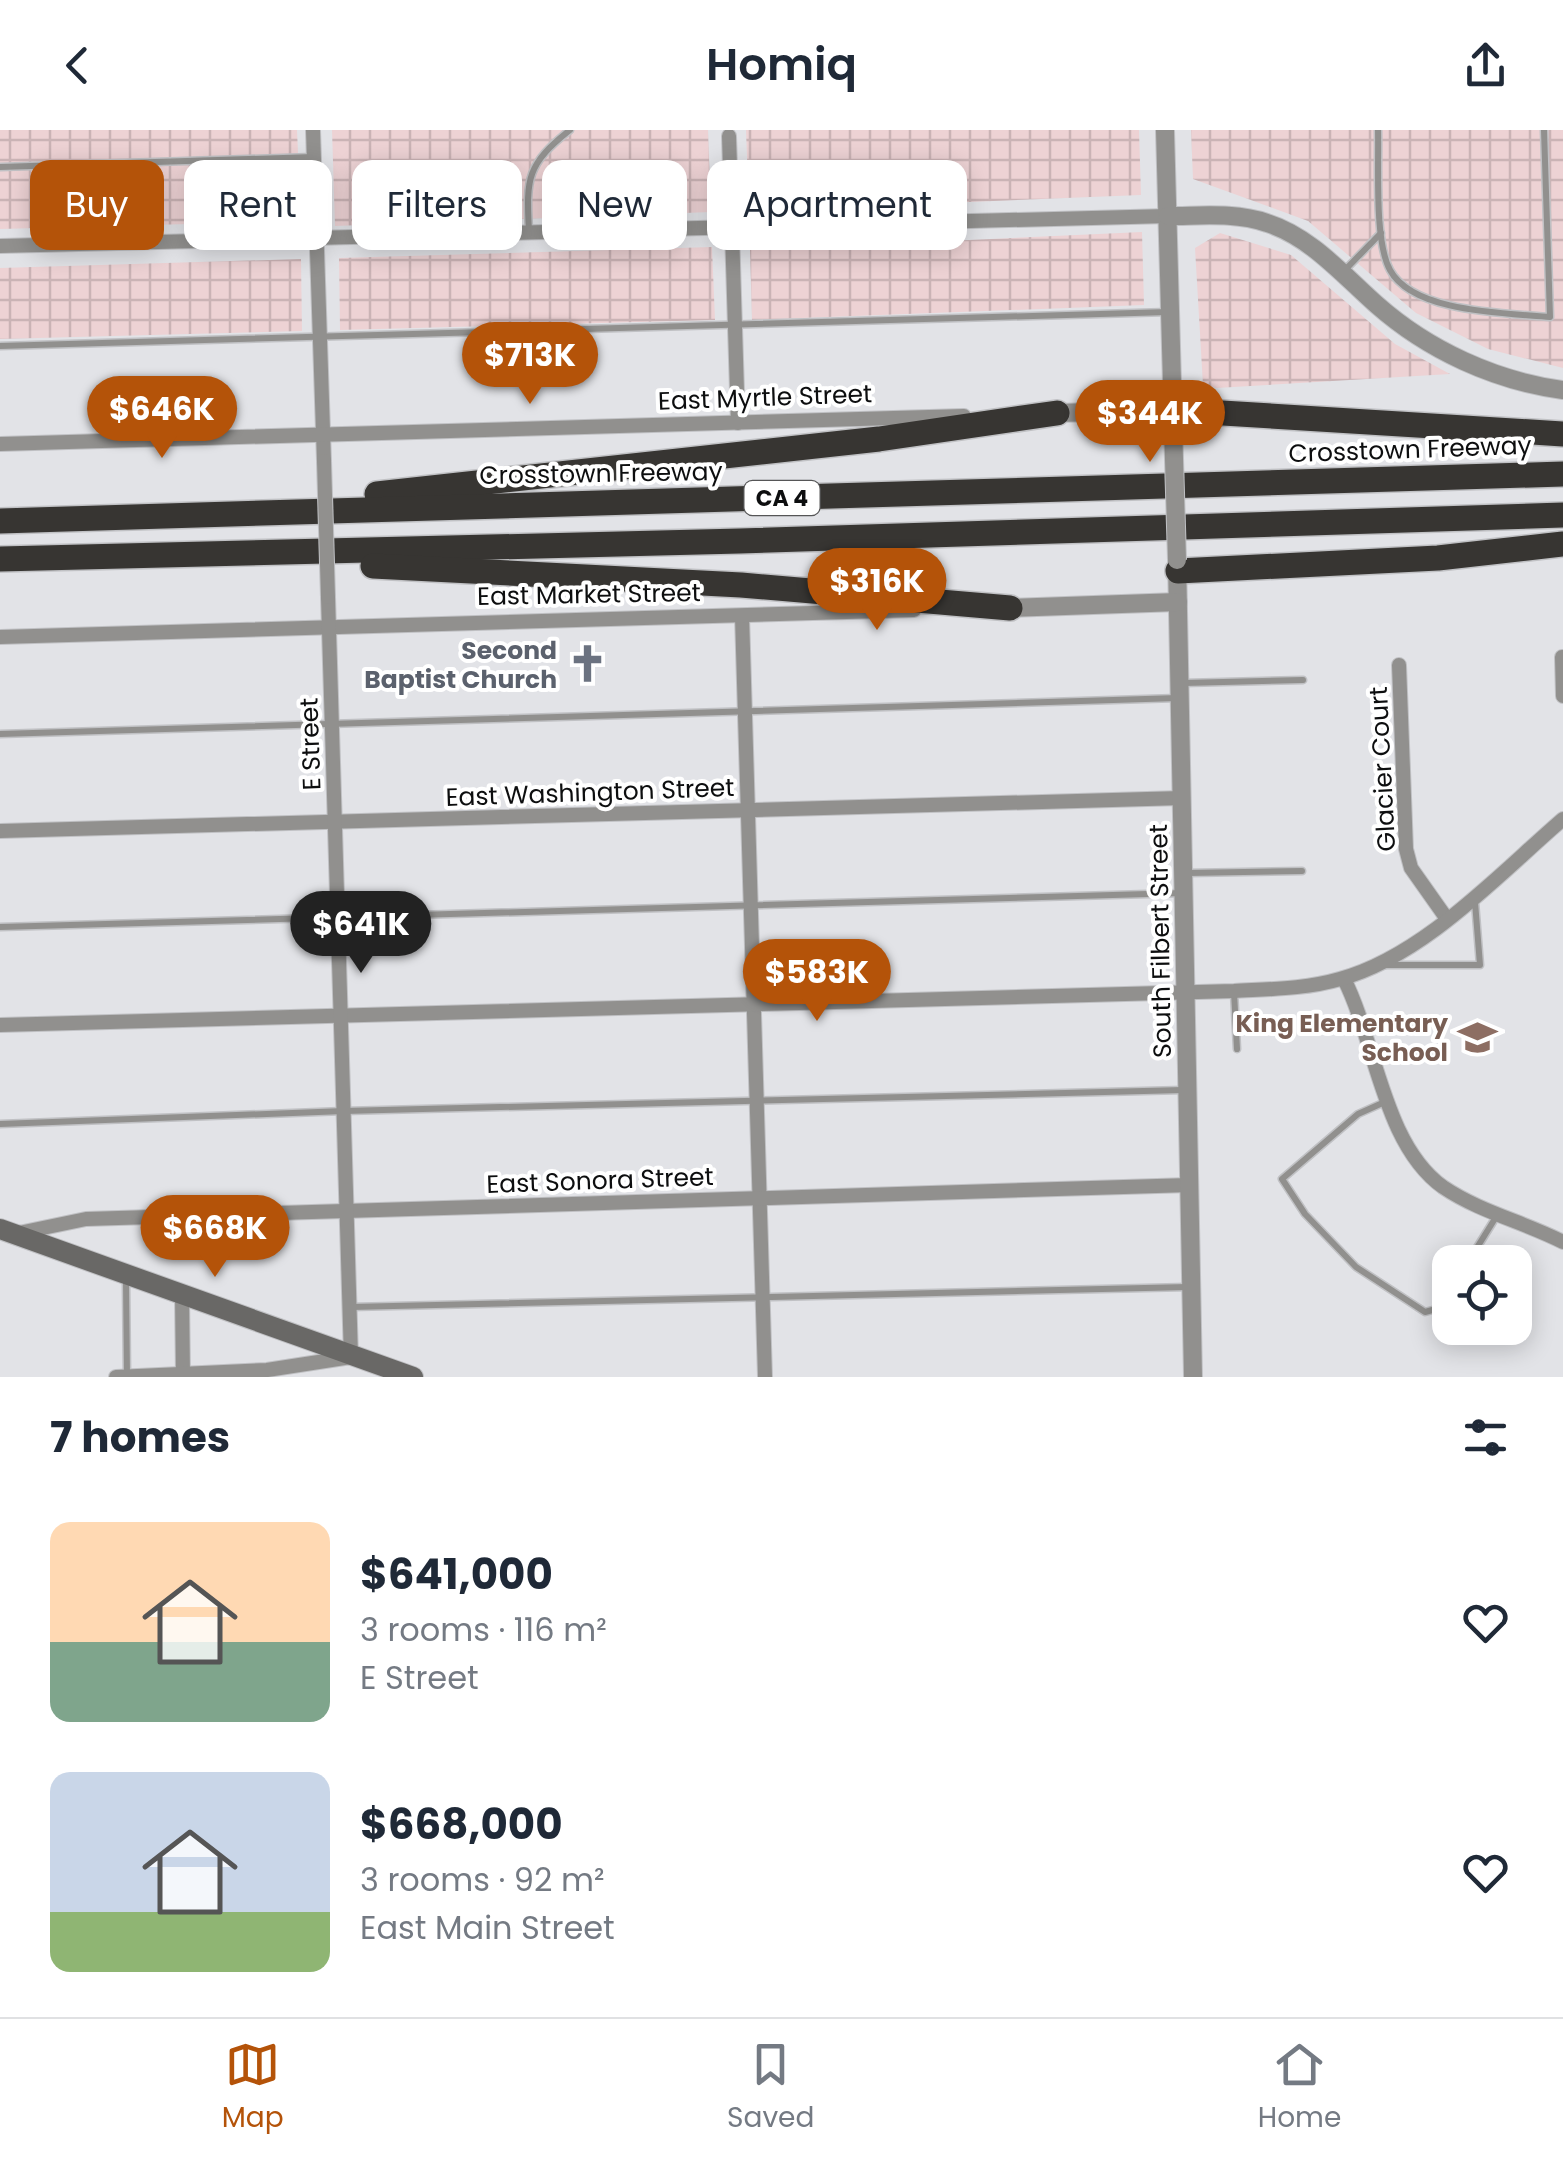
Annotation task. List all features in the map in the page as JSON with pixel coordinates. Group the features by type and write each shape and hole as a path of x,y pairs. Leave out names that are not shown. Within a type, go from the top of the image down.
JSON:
{"highway":[{"path":"205,512 879,439 1057,413"},
{"path":"1173,417 1563,434"},
{"name":"Crosstown Freeway","path":"0,521 1563,474"},
{"name":"CA 4","path":"0,559 1563,515"},
{"path":"1177,565 1438,558 1563,544"},
{"path":"189,556 741,586 1010,608"}],"main road":[{"path":"6,1232 182,1294 365,1365 414,1377"}],"street":[{"name":"E Street","path":"313,130 314,160"},
{"name":"South Filbert Street","path":"1164,130 1176,504 1193,1377"},
{"path":"724,133 726,160"},
{"path":"967,221 1227,215 1267,223 1308,243 1380,308 1436,346 1496,374 1563,390"},
{"path":"332,238 707,228"},
{"path":"0,246 184,241"},
{"name":"E Street","path":"317,250 350,1308 365,1365"},
{"path":"733,250 738,422"},
{"name":"East Myrtle Street","path":"0,444 1057,413 1173,417"},
{"name":"East Market Street","path":"0,636 1178,602"},
{"path":"742,616 764,1377"},
{"path":"1562,657 1563,696"},
{"name":"Glacier Court","path":"1399,665 1406,849 1418,879 1447,919"},
{"name":"East Washington Street","path":"0,831 1182,798"},
{"path":"0,1025 1186,992 1318,984 1344,979 1416,943 1563,818"},
{"path":"1344,979 1357,1005 1406,1145 1428,1173 1459,1196 1497,1216 1563,1242"},
{"name":"East Sonora Street","path":"6,1232 86,1219 1190,1185"},
{"path":"182,1294 183,1375"},
{"path":"116,1377 365,1365"}],"lane":[{"path":"528,232 527,186 543,151 570,130"},
{"path":"1378,130 1381,232 1389,269 1400,282 1453,309 1550,317 1544,130"},
{"path":"0,168 314,157"},
{"path":"1342,273 1381,232"},
{"path":"0,346 1170,312"},
{"path":"0,734 745,713 1180,691 1303,680"},
{"path":"1544,835 1563,834"},
{"path":"1184,874 1302,871"},
{"path":"0,927 1184,893"},
{"path":"1374,964 1480,965 1474,895"},
{"path":"1234,990 1237,1049"},
{"path":"0,1124 344,1111 1188,1090"},
{"path":"1388,1100 1358,1114 1282,1179 1305,1214 1356,1267 1425,1312 1432,1310"},
{"path":"1479,1245 1497,1216"},
{"path":"126,1274 127,1376"},
{"path":"350,1308 1192,1287"}],"shaded area":[{"path":"0,130 297,130 298,160 184,160 184,224 164,225 164,160 30,160 30,228 0,229"},
{"path":"332,130 708,130 707,212 687,213 687,160 542,160 542,218 522,219 522,160 352,160 352,225 335,226"},
{"path":"746,130 1139,130 1141,195 967,202 967,160 747,160"},
{"path":"1191,130 1563,130 1563,368 1488,349 1416,313 1308,221 1193,179"},
{"path":"1142,232 1144,305 752,320 750,250 967,250 967,240"},
{"path":"1220,233 1291,255 1395,344 1450,374 1217,388 1203,385 1195,248"},
{"path":"712,250 715,320 340,330 339,258"},
{"path":"301,259 302,331 0,339 0,268"}],"place":[{"name":"Second Baptist Church","path":"587,664"},
{"name":"King Elementary School","path":"1478,1037"}]}
